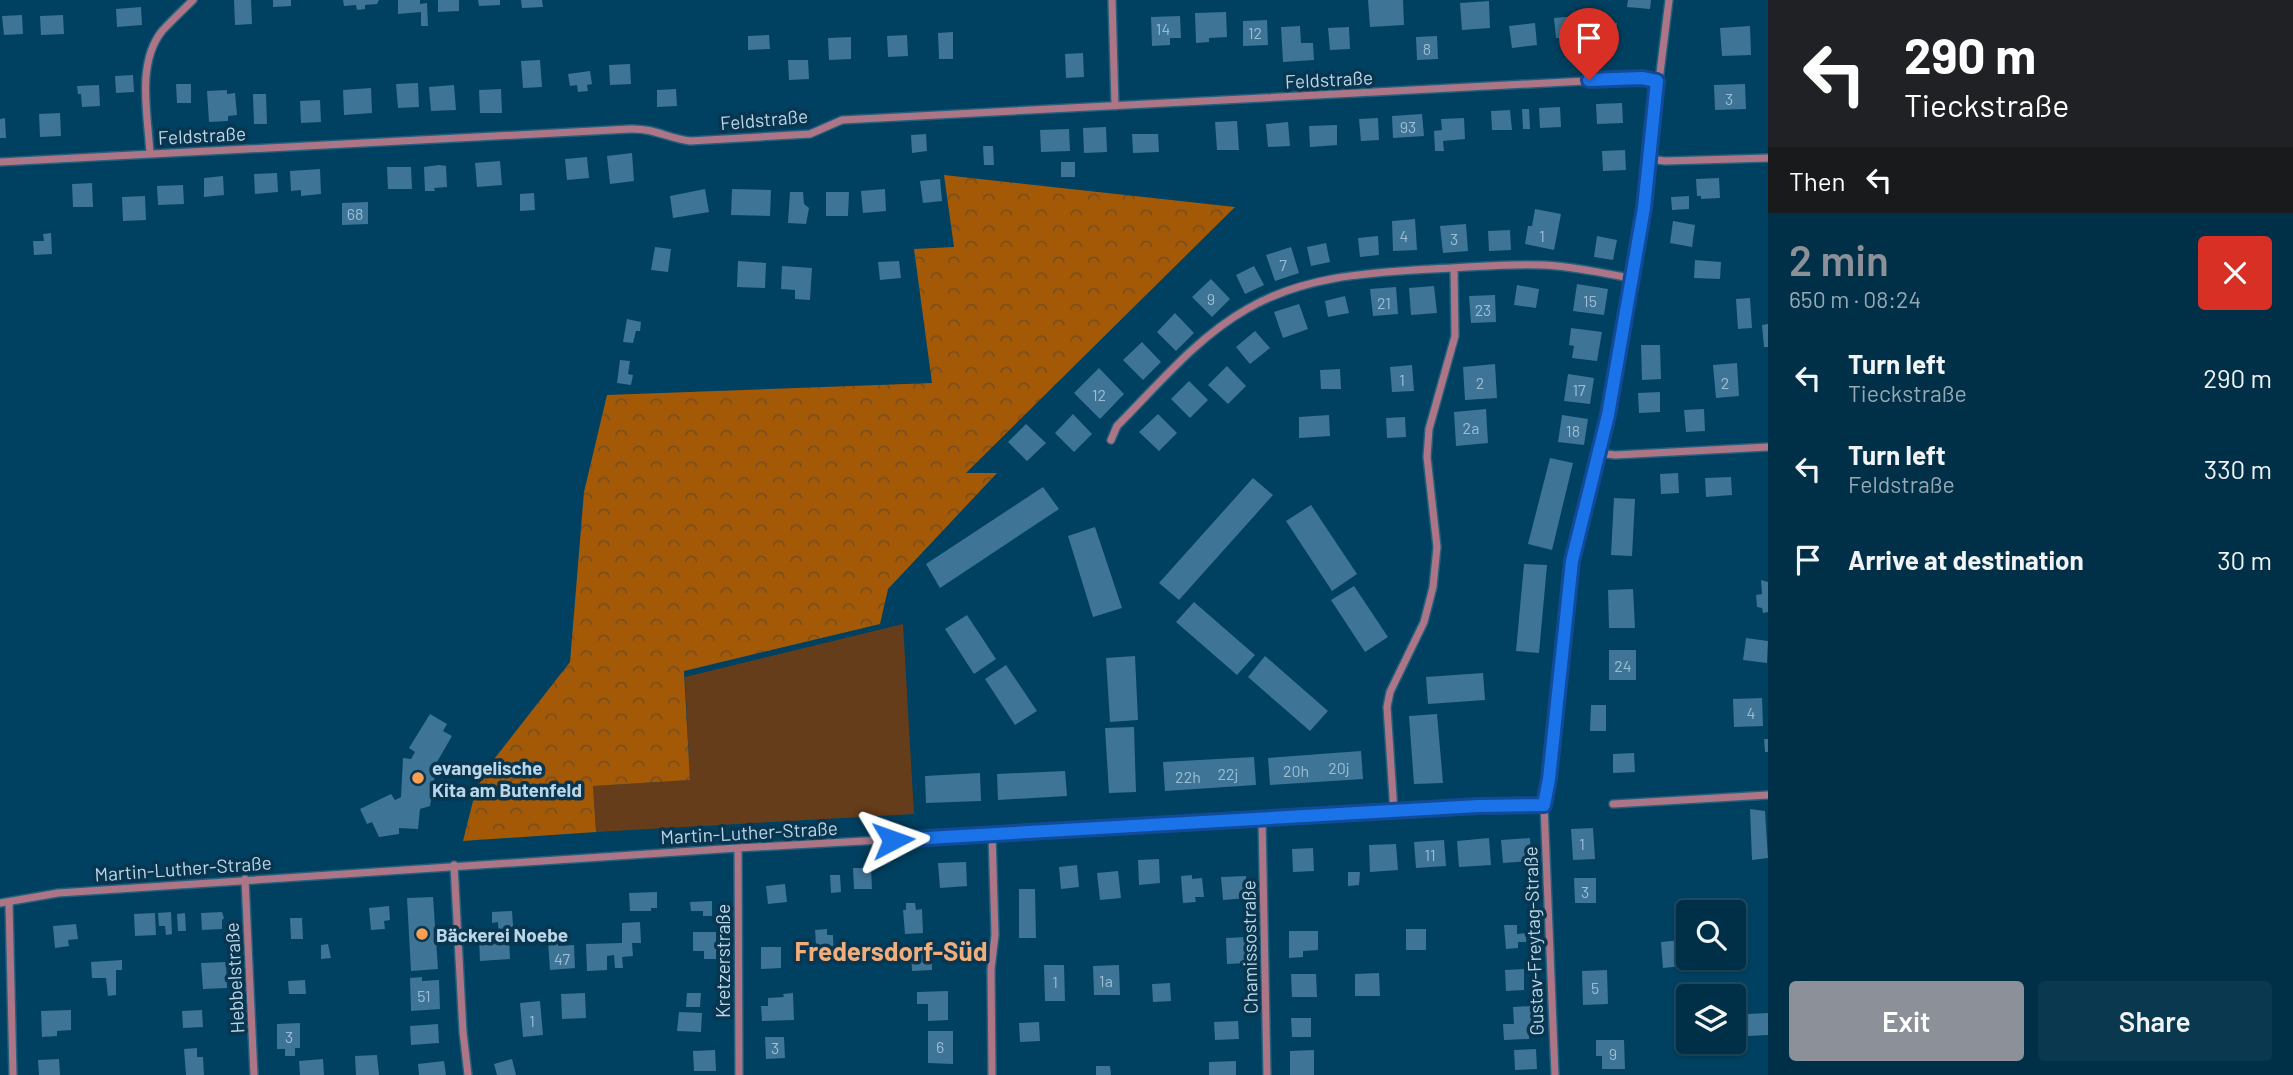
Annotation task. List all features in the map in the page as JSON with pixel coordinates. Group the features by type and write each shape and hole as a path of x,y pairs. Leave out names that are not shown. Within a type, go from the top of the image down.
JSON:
{"street":[{"path":"150,153 147,63 162,32 193,0"},
{"path":"1112,0 1115,106"},
{"name":"Gustav-Freytag-Straße","path":"1555,1075 1544,805 1572,561 1608,415 1644,208 1668,0"},
{"name":"Feldstraße","path":"0,162 647,128 667,137 690,141 810,134 842,120 1642,78 1657,81"},
{"path":"1649,159 1665,161 1768,158"},
{"path":"1111,440 1117,426 1221,325 1266,299 1290,289 1342,276 1542,265 1631,278"},
{"path":"1394,812 1387,707 1390,692 1424,622 1433,587 1437,547 1427,457 1429,429 1455,336 1454,268"},
{"path":"1598,453 1615,455 1768,447"},
{"path":"1613,804 1768,795"},
{"name":"Martin-Luther-Straße","path":"4,902 58,893 454,865 1262,818 1544,805"},
{"name":"Chamissostraße","path":"1262,818 1267,1075"},
{"path":"992,833 995,935 991,969 992,1075"},
{"name":"Kretzerstraße","path":"738,848 739,1075"},
{"path":"454,865 463,1032 468,1075"},
{"name":"Hebbelstraße","path":"245,879 254,1075"},
{"path":"4,902 13,1075"}],"shaded area":[{"path":"903,624 914,814 596,832 593,786 690,780 685,677"}],"green space":[{"path":"944,175 1235,207 966,473 997,473 888,589 880,624 684,671 690,780 593,786 596,832 463,841 476,789 495,758 570,662 584,492 607,395 932,383 914,249 954,247"}],"building":[{"path":"234,0 251,0 252,24 235,25"},
{"path":"273,0 291,0 291,6 273,7"},
{"path":"343,0 379,0 377,4 365,5 365,9 357,10 356,5 344,6"},
{"path":"398,0 420,0 420,4 427,3 428,26 421,26 421,12 398,14"},
{"path":"438,0 459,0 459,11 438,12"},
{"path":"478,0 500,0 500,5 479,6"},
{"path":"521,0 542,0 543,7 522,8"},
{"path":"1368,0 1403,0 1404,25 1370,27"},
{"path":"1628,0 1651,0 1650,9 1627,7"},
{"path":"1489,1 1490,28 1462,30 1460,3"},
{"path":"141,7 142,25 117,27 116,9"},
{"path":"1226,12 1227,37 1209,38 1209,42 1196,43 1195,13"},
{"path":"22,15 23,34 4,35 2,16"},
{"path":"63,15 64,34 41,35 40,16"},
{"path":"1180,16 1181,38 1170,38 1170,45 1152,46 1151,17"},
{"path":"1578,16 1580,37 1556,38 1554,18"},
{"path":"1267,20 1268,45 1243,46 1243,21"},
{"path":"1598,21 1617,23 1614,48 1595,46"},
{"path":"1535,23 1537,45 1512,48 1509,26"},
{"path":"1300,26 1301,43 1313,43 1314,60 1283,62 1281,27"},
{"path":"1750,26 1751,55 1722,56 1720,28"},
{"path":"1349,27 1350,49 1330,50 1328,28"},
{"path":"953,32 953,59 939,59 938,33"},
{"path":"769,35 770,49 748,50 748,36"},
{"path":"907,35 908,56 888,57 887,36"},
{"path":"1437,36 1438,59 1417,60 1416,37"},
{"path":"851,37 851,59 829,60 828,38"},
{"path":"1083,53 1084,77 1066,78 1065,54"},
{"path":"540,60 542,87 523,88 521,61"},
{"path":"788,60 808,60 809,79 789,80"},
{"path":"630,64 631,84 610,85 609,65"},
{"path":"590,71 592,84 587,85 588,91 578,92 577,85 570,86 568,74"},
{"path":"133,75 134,92 116,93 115,76"},
{"path":"418,83 419,107 398,108 396,84"},
{"path":"176,84 191,84 191,103 177,103"},
{"path":"1745,84 1746,109 1715,110 1714,85"},
{"path":"99,85 100,106 82,107 77,86"},
{"path":"454,85 456,110 431,111 429,87"},
{"path":"371,88 372,113 344,115 343,90"},
{"path":"501,89 502,113 480,113 479,90"},
{"path":"676,89 677,106 657,107 657,90"},
{"path":"227,90 227,94 235,93 237,115 228,116 228,121 209,122 207,91"},
{"path":"253,94 266,94 267,124 254,124"},
{"path":"320,100 321,122 301,123 300,101"},
{"path":"1622,103 1623,123 1597,124 1596,104"},
{"path":"1560,107 1561,127 1540,128 1539,108"},
{"path":"1522,109 1529,109 1530,129 1523,129"},
{"path":"1510,110 1512,130 1492,130 1491,111"},
{"path":"60,113 61,136 40,137 39,114"},
{"path":"1422,114 1424,136 1393,138 1392,116"},
{"path":"5,118 6,138 0,138 0,119"},
{"path":"1378,118 1379,140 1361,141 1359,119"},
{"path":"1464,118 1465,139 1443,141 1444,151 1435,151 1434,131 1442,130 1441,119"},
{"path":"1237,121 1239,150 1217,150 1215,122"},
{"path":"1288,122 1290,146 1268,147 1266,124"},
{"path":"1337,125 1337,145 1310,147 1309,126"},
{"path":"1106,127 1107,152 1084,153 1083,128"},
{"path":"1069,129 1070,151 1041,152 1040,130"},
{"path":"926,134 927,151 912,153 911,135"},
{"path":"1132,134 1158,134 1159,152 1133,153"},
{"path":"983,146 993,146 994,165 984,165"},
{"path":"1625,150 1626,170 1603,171 1602,151"},
{"path":"632,153 634,181 610,184 607,156"},
{"path":"587,157 589,178 567,180 565,159"},
{"path":"500,161 502,185 477,187 475,163"},
{"path":"1061,162 1075,162 1075,177 1061,177"},
{"path":"446,166 447,187 425,191 424,167"},
{"path":"387,167 411,167 412,189 388,189"},
{"path":"320,169 321,194 301,196 301,190 291,191 290,171"},
{"path":"277,173 278,192 255,194 254,174"},
{"path":"223,176 224,195 204,197 204,178"},
{"path":"1719,178 1720,198 1701,199 1701,196 1697,196 1696,179"},
{"path":"940,179 942,201 923,203 920,181"},
{"path":"92,183 93,207 73,207 72,184"},
{"path":"183,185 184,204 158,205 157,186"},
{"path":"705,189 709,212 673,218 670,196"},
{"path":"732,189 771,190 770,216 731,215"},
{"path":"885,189 886,211 863,213 861,191"},
{"path":"790,192 803,192 804,204 809,208 806,224 788,223"},
{"path":"826,192 849,192 848,216 826,216"},
{"path":"534,193 535,210 520,211 520,194"},
{"path":"145,196 146,220 123,221 122,197"},
{"path":"1689,196 1689,209 1672,210 1671,197"},
{"path":"368,202 368,224 342,225 342,203"},
{"path":"1535,209 1561,214 1554,250 1525,244"},
{"path":"1415,219 1417,250 1393,251 1392,221"},
{"path":"1673,221 1695,225 1692,247 1670,243"},
{"path":"1466,224 1468,251 1443,253 1440,226"},
{"path":"1510,230 1511,250 1489,251 1488,231"},
{"path":"51,233 52,254 34,255 33,241 44,241 43,234"},
{"path":"1378,236 1379,255 1360,257 1358,238"},
{"path":"1597,236 1617,240 1613,260 1594,257"},
{"path":"1326,243 1330,262 1311,266 1307,247"},
{"path":"655,247 671,249 668,272 651,270"},
{"path":"1291,247 1299,273 1275,281 1266,255"},
{"path":"1695,260 1721,262 1720,279 1694,278"},
{"path":"738,261 766,263 765,288 737,287"},
{"path":"899,261 901,278 880,280 878,262"},
{"path":"782,266 812,268 810,300 795,299 795,290 781,289"},
{"path":"1254,266 1264,285 1245,294 1236,275"},
{"path":"1211,279 1230,299 1212,317 1192,297"},
{"path":"1577,284 1608,289 1604,315 1573,311"},
{"path":"1517,285 1539,289 1536,308 1514,305"},
{"path":"1434,286 1437,313 1411,315 1409,288"},
{"path":"1396,287 1398,314 1373,316 1370,289"},
{"path":"1495,295 1496,322 1471,323 1469,296"},
{"path":"1345,296 1349,313 1328,317 1325,301"},
{"path":"1750,298 1752,328 1738,329 1736,299"},
{"path":"1299,304 1308,329 1283,338 1274,312"},
{"path":"1175,313 1194,333 1176,351 1157,332"},
{"path":"627,319 641,322 640,331 636,331 633,343 623,342"},
{"path":"1768,324 1768,347 1764,347 1762,325"},
{"path":"1571,328 1602,332 1597,361 1572,358 1574,346 1569,345"},
{"path":"1255,331 1270,348 1250,364 1236,347"},
{"path":"1142,342 1161,362 1143,380 1123,360"},
{"path":"1641,345 1660,345 1661,379 1642,380"},
{"path":"620,360 630,361 628,374 633,375 631,385 617,383"},
{"path":"1737,363 1739,396 1716,398 1713,365"},
{"path":"1495,364 1497,398 1465,400 1463,367"},
{"path":"1412,365 1414,391 1392,392 1390,367"},
{"path":"1227,366 1246,386 1228,404 1208,385"},
{"path":"1099,368 1124,394 1100,419 1074,393"},
{"path":"1340,369 1341,389 1321,389 1320,370"},
{"path":"1568,374 1594,378 1590,404 1564,401"},
{"path":"1189,381 1208,400 1190,418 1171,399"},
{"path":"1660,392 1660,412 1639,413 1638,393"},
{"path":"1486,409 1488,443 1456,446 1454,412"},
{"path":"1704,409 1705,431 1686,432 1684,410"},
{"path":"1073,414 1092,434 1074,452 1055,433"},
{"path":"1158,414 1177,433 1159,451 1139,432"},
{"path":"1329,415 1330,436 1299,438 1299,417"},
{"path":"1562,415 1588,419 1584,445 1558,442"},
{"path":"1405,417 1406,437 1387,438 1386,418"},
{"path":"1026,424 1046,443 1027,461 1008,442"},
{"path":"1550,458 1573,463 1552,550 1528,544"},
{"path":"1678,473 1679,493 1661,494 1660,474"},
{"path":"1731,477 1732,495 1706,497 1705,478"},
{"path":"1253,478 1273,495 1179,600 1159,583"},
{"path":"1043,487 1059,509 940,588 926,564"},
{"path":"1614,498 1635,499 1632,556 1611,555"},
{"path":"1311,505 1357,574 1332,591 1286,521"},
{"path":"1095,527 1122,608 1093,617 1068,536"},
{"path":"1524,564 1547,565 1539,653 1516,651"},
{"path":"1761,580 1768,582 1768,612 1763,613 1762,608 1757,607 1756,595 1762,594"},
{"path":"1354,586 1388,637 1365,652 1331,600"},
{"path":"1633,589 1635,628 1609,628 1608,590"},
{"path":"1194,602 1255,655 1237,675 1176,622"},
{"path":"967,615 996,659 974,674 945,629"},
{"path":"1746,638 1768,641 1767,663 1743,660"},
{"path":"1609,650 1636,650 1636,680 1609,680"},
{"path":"1135,656 1138,720 1110,722 1106,658"},
{"path":"1265,656 1328,711 1310,731 1248,677"},
{"path":"1006,665 1037,711 1015,725 985,679"},
{"path":"1483,673 1485,700 1428,704 1426,677"},
{"path":"1762,698 1763,726 1734,727 1733,699"},
{"path":"1591,705 1606,705 1606,731 1590,731"},
{"name":"evangelische Kita am Butenfeld","path":"430,714 447,724 443,731 452,736 437,762 430,806 420,809 418,829 399,828 399,834 379,837 372,822 367,824 360,809 391,794 395,800 401,797 403,758 411,759 415,752 409,748"},
{"path":"1437,714 1443,783 1414,784 1409,716"},
{"path":"1134,727 1136,792 1109,793 1105,728"},
{"path":"1764,739 1768,739 1768,752 1765,752"},
{"path":"1361,751 1363,779 1270,785 1268,758"},
{"path":"1634,753 1635,772 1613,773 1613,754"},
{"path":"1254,757 1256,785 1165,791 1163,762"},
{"path":"1065,771 1067,796 998,800 997,774"},
{"path":"980,773 981,801 926,803 925,776"},
{"path":"1750,809 1765,811 1768,858 1752,860"},
{"path":"1593,828 1595,859 1573,860 1571,829"},
{"path":"1489,838 1491,865 1459,867 1457,841"},
{"path":"1530,838 1531,861 1503,863 1501,840"},
{"path":"1444,840 1446,866 1416,868 1414,842"},
{"path":"1396,844 1398,870 1370,872 1369,845"},
{"path":"1313,848 1314,871 1293,872 1292,849"},
{"path":"1159,859 1160,883 1139,885 1138,860"},
{"path":"966,862 967,886 940,888 938,863"},
{"path":"1077,865 1079,887 1061,889 1059,867"},
{"path":"853,868 871,868 872,889 854,889"},
{"path":"1118,871 1121,898 1100,900 1097,873"},
{"path":"1348,872 1360,872 1359,885 1348,886"},
{"path":"830,875 840,875 841,892 831,893"},
{"path":"1192,875 1192,879 1202,878 1204,897 1195,897 1196,902 1183,903 1181,876"},
{"path":"1246,876 1247,898 1223,900 1221,877"},
{"path":"1574,878 1596,878 1596,903 1575,903"},
{"path":"785,884 787,902 768,904 766,886"},
{"path":"1019,889 1035,889 1036,938 1019,938"},
{"path":"657,892 657,908 651,908 651,911 630,911 629,893"},
{"name":"Bäckerei Noebe","path":"433,897 438,969 411,971 407,898"},
{"path":"712,901 712,916 703,916 703,911 691,911 690,902"},
{"path":"906,903 915,903 916,910 922,909 923,933 905,934 903,910 906,910"},
{"path":"389,906 390,920 384,921 385,929 371,930 369,908"},
{"path":"512,911 514,939 509,939 510,959 480,961 479,939 499,939 498,922 492,923 492,912"},
{"path":"171,912 172,934 166,935 165,926 159,926 158,913"},
{"path":"222,912 222,929 202,930 201,913"},
{"path":"155,913 156,935 135,936 134,914"},
{"path":"185,913 186,931 178,931 177,914"},
{"path":"290,918 302,918 303,939 291,939"},
{"path":"640,922 641,943 632,943 633,956 622,957 623,968 615,968 614,955 607,956 607,970 587,971 586,944 622,943 622,923"},
{"path":"76,924 78,939 68,940 69,946 55,948 53,926"},
{"path":"1504,925 1517,925 1517,934 1526,933 1526,942 1518,942 1518,948 1506,949"},
{"path":"827,929 827,935 833,935 834,958 817,959 815,930"},
{"path":"1406,929 1426,929 1426,950 1406,950"},
{"path":"1289,931 1318,931 1318,950 1303,951 1303,957 1289,958"},
{"path":"693,932 716,932 716,959 704,959 704,951 693,951"},
{"path":"1247,937 1248,963 1227,964 1226,938"},
{"path":"558,940 558,946 574,945 575,968 550,970 548,941"},
{"path":"1676,940 1676,967 1663,968 1661,942"},
{"path":"328,944 331,958 321,959 321,945"},
{"path":"761,947 781,947 781,968 761,969"},
{"path":"932,951 932,970 912,971 911,952"},
{"path":"122,960 122,970 116,970 116,995 108,996 106,978 92,978 91,962"},
{"path":"226,962 227,988 203,989 201,963"},
{"path":"1044,965 1064,965 1065,1001 1045,1001"},
{"path":"1119,965 1120,995 1094,995 1093,966"},
{"path":"1524,969 1524,990 1506,991 1505,970"},
{"path":"1607,970 1608,1004 1583,1005 1582,971"},
{"path":"1379,973 1380,996 1355,996 1355,974"},
{"path":"1291,974 1316,974 1317,997 1292,997"},
{"path":"422,977 422,981 439,980 440,1009 411,1011 410,978"},
{"path":"305,980 306,994 289,994 288,981"},
{"path":"1170,983 1171,1001 1153,1002 1152,984"},
{"path":"948,991 948,1020 928,1021 928,1004 917,1004 917,992"},
{"path":"585,993 586,1018 562,1019 561,994"},
{"path":"687,993 701,993 700,1007 686,1007"},
{"path":"793,993 794,1020 762,1021 761,1006 768,1006 768,998 784,997 783,994"},
{"path":"540,1001 543,1035 523,1037 520,1003"},
{"path":"1533,1006 1534,1031 1529,1032 1529,1039 1504,1040 1503,1024 1514,1024 1513,1007"},
{"path":"71,1010 71,1030 57,1031 57,1036 42,1037 41,1011"},
{"path":"202,1010 203,1027 183,1028 182,1011"},
{"path":"679,1012 702,1013 701,1032 677,1031"},
{"path":"1768,1013 1768,1035 1748,1036 1747,1014"},
{"path":"1291,1018 1311,1018 1311,1037 1292,1037"},
{"path":"1238,1021 1239,1039 1215,1040 1214,1022"},
{"path":"1039,1022 1040,1041 1020,1042 1019,1023"},
{"path":"300,1023 300,1048 295,1048 295,1056 285,1056 285,1049 277,1049 277,1024"},
{"path":"438,1024 439,1043 411,1045 410,1026"},
{"path":"928,1031 953,1031 953,1064 928,1063"},
{"path":"765,1037 784,1037 785,1058 766,1059"},
{"path":"1596,1040 1624,1040 1625,1069 1602,1069 1602,1056 1596,1056"},
{"path":"197,1048 197,1057 203,1057 204,1075 186,1075 184,1049"},
{"path":"1536,1049 1537,1069 1515,1070 1514,1050"},
{"path":"715,1050 716,1071 694,1071 693,1051"},
{"path":"1314,1050 1314,1075 1290,1075 1290,1051"},
{"path":"377,1055 379,1075 356,1075 355,1056"},
{"path":"59,1059 60,1075 39,1075 38,1060"},
{"path":"323,1059 324,1075 300,1075 299,1061"},
{"path":"512,1059 516,1075 497,1075 494,1064"},
{"path":"444,1061 446,1075 419,1075 418,1064"},
{"path":"1236,1061 1236,1075 1209,1075 1209,1062"},
{"path":"1096,1066 1110,1066 1111,1075 1096,1075"}],"place":[{"name":"evangelische Kita am Butenfeld","path":"418,778"},
{"name":"Bäckerei Noebe","path":"422,934"}],"district":[{"name":"Fredersdorf-Süd","path":"891,950"}],"route":[{"path":"893,840 1478,806 1544,805 1572,561 1608,415 1644,208 1657,81 1642,78 1589,80"}]}
